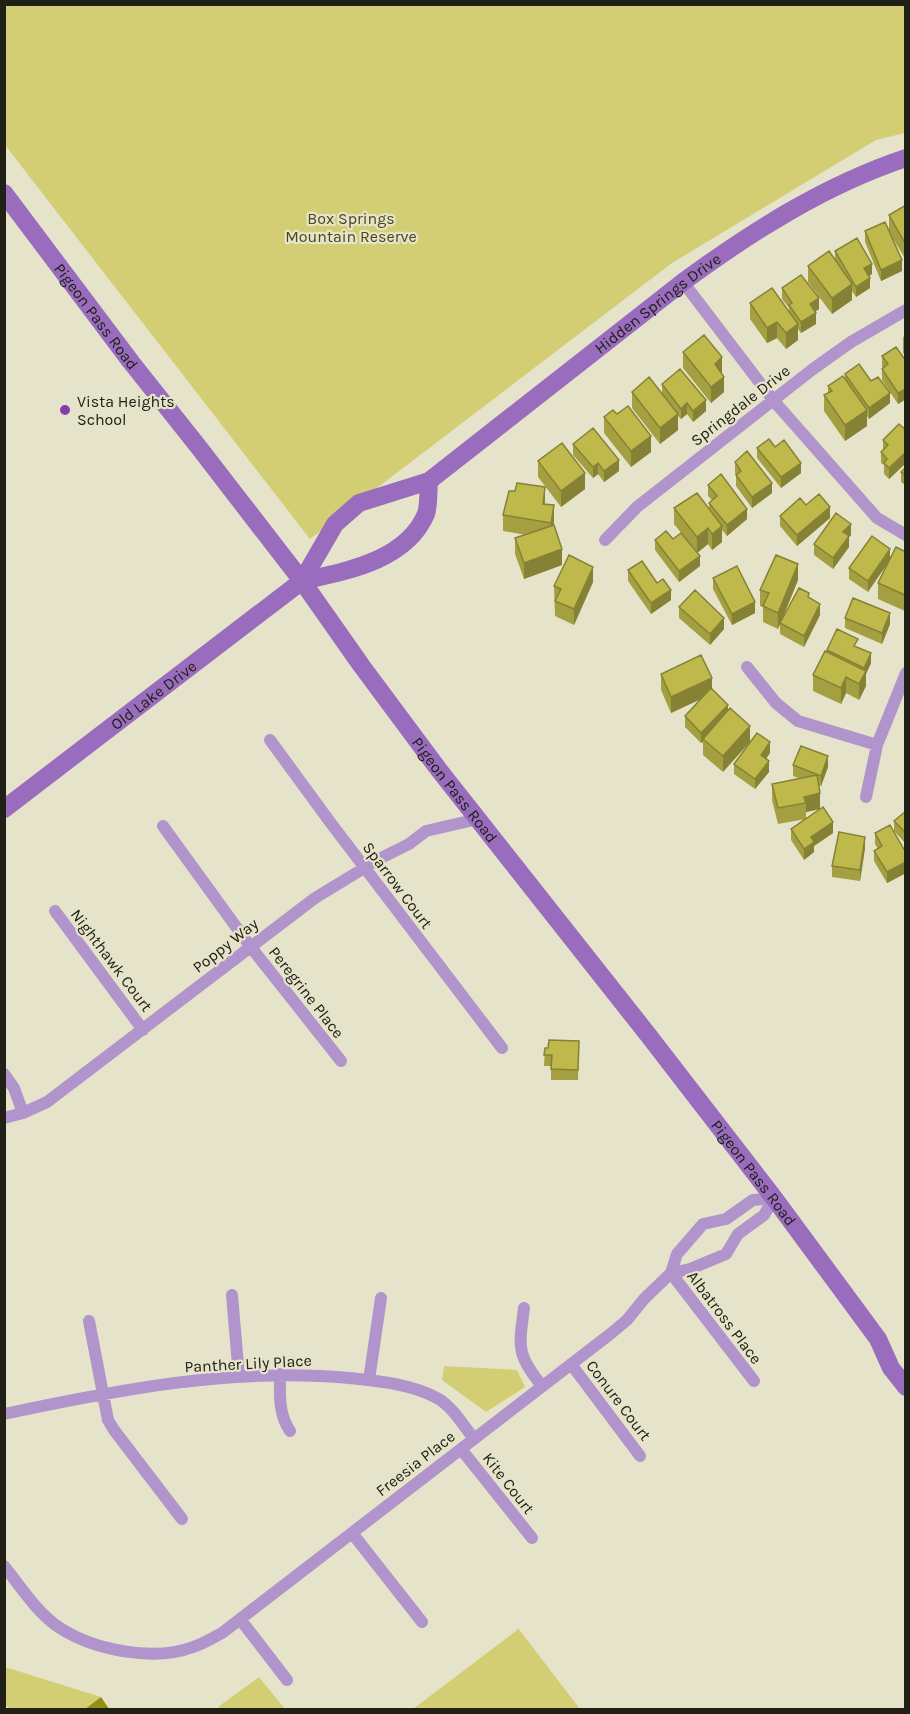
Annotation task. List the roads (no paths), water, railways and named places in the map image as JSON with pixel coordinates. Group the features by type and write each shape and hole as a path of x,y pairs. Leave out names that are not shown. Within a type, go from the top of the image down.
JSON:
{"main road":[{"name":"Hidden Springs Drive","path":"302,581 335,524 359,502 429,481 723,253 799,205 885,165 906,158"},
{"name":"Pigeon Pass Road","path":"4,193 131,362 302,581 361,665 478,819 774,1198 878,1339 891,1368 906,1387"},
{"path":"302,581 376,562 408,540 426,513 429,481"},
{"name":"Old Lake Drive","path":"4,809 302,581"}],"street":[{"path":"683,282 773,400 877,518 906,535"},
{"name":"Springdale Drive","path":"605,540 637,507 773,400 851,342 906,310"},
{"path":"747,667 776,702 798,721 877,745"},
{"path":"866,797 877,745 906,673"},
{"name":"Sparrow Court","path":"270,740 502,1048"},
{"name":"Poppy Way","path":"4,1118 23,1113 47,1102 315,898 393,851 409,844 426,831 478,819"},
{"name":"Peregrine Place","path":"163,826 250,946 340,1061"},
{"name":"Nighthawk Court","path":"55,911 143,1030"},
{"path":"4,1074 14,1088 23,1113"},
{"path":"774,1198 764,1215 738,1234 726,1254 690,1269 671,1273 677,1254 703,1224 726,1219 753,1200 774,1198"},
{"name":"Freesia Place","path":"4,1566 35,1606 59,1628 92,1644 128,1652 162,1653 191,1648 222,1633 543,1386 627,1320 644,1299 671,1273"},
{"name":"Albatross Place","path":"671,1273 754,1381"},
{"path":"232,1295 239,1377"},
{"path":"369,1380 381,1298"},
{"path":"524,1308 520,1344 522,1358 543,1386"},
{"path":"89,1321 101,1394 108,1419 182,1518"},
{"name":"Conure Court","path":"571,1364 640,1456"},
{"path":"280,1374 280,1410 290,1431"},
{"name":"Panther Lily Place","path":"4,1414 101,1394 280,1374 369,1380 418,1389 439,1399 452,1410 474,1439"},
{"name":"Kite Court","path":"461,1449 532,1538"},
{"path":"352,1533 422,1622"},
{"path":"240,1619 287,1680"}],"place":[{"name":"Vista Heights School","path":"65,410"}],"park label":[{"name":"Box Springs Mountain Reserve","path":"351,227"}]}
